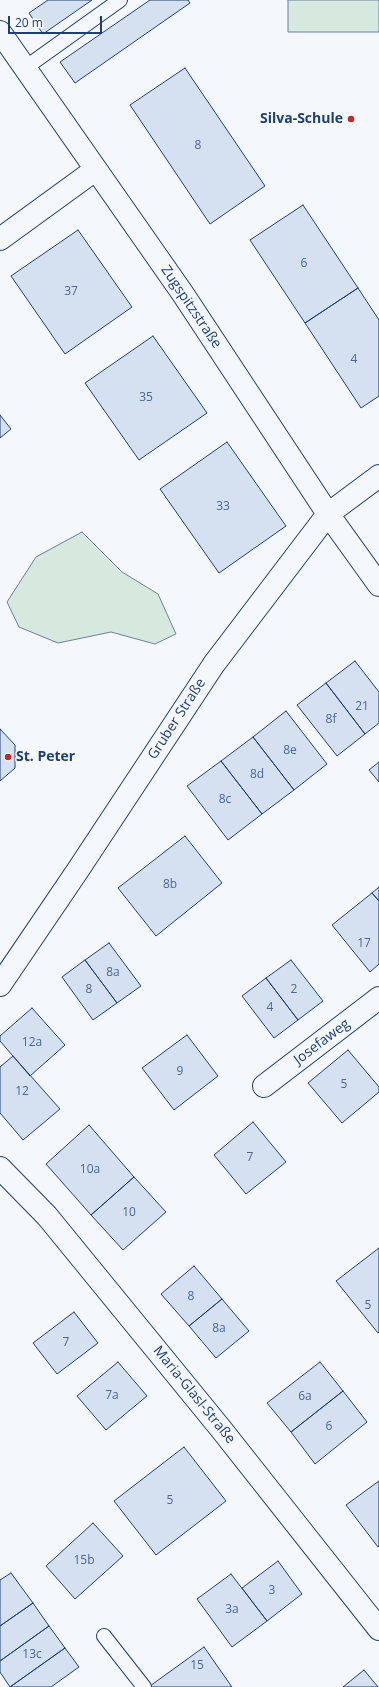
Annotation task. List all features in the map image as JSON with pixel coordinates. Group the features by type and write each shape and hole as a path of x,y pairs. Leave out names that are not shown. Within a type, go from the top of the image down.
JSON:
{"street":[{"name":"Zugspitzstraße","path":"0,32 183,294 328,514 379,585"},
{"path":"0,239 95,170"},
{"name":"Gruber Straße","path":"0,985 214,664 328,514 379,476"},
{"name":"Josefaweg","path":"264,1086 379,998"},
{"name":"Maria-Glasl-Straße","path":"0,1168 52,1222 221,1429 379,1629"}],"lane":[{"path":"24,68 120,0"},
{"path":"104,1636 144,1687"}],"shaded area":[{"path":"288,0 379,0 379,32 288,32"},
{"path":"82,532 122,572 158,594 176,634 155,644 111,632 58,643 19,627 7,602 36,557"}],"building":[{"path":"48,0 92,0 43,34 29,13"},
{"path":"150,0 188,0 190,3 75,83 60,62"},
{"path":"185,68 265,186 210,224 130,105"},
{"path":"303,205 358,288 305,323 250,240"},
{"path":"78,230 132,307 65,354 11,276"},
{"path":"358,288 379,320 379,396 361,408 305,323"},
{"path":"153,336 207,413 139,460 85,383"},
{"path":"0,415 11,429 0,438"},
{"path":"227,442 286,526 219,573 160,489"},
{"path":"355,661 379,692 379,723 365,734 326,683"},
{"path":"326,683 365,734 337,756 297,705"},
{"path":"286,711 327,764 294,790 253,737"},
{"name":"St. Peter","path":"0,729 15,745 15,768 0,781"},
{"path":"253,737 294,790 262,814 221,761"},
{"path":"221,761 262,814 228,840 187,786"},
{"path":"379,762 379,782 369,770"},
{"path":"185,836 222,883 156,936 118,888"},
{"path":"379,887 379,901 372,893"},
{"path":"372,893 379,901 379,964 370,972 332,925"},
{"path":"109,943 141,986 117,1003 85,960"},
{"path":"85,960 117,1003 93,1020 62,977"},
{"path":"291,960 323,1001 298,1020 266,978"},
{"path":"266,978 298,1020 274,1038 242,996"},
{"path":"32,1008 65,1045 30,1076 0,1041 0,1036"},
{"path":"187,1035 218,1076 174,1110 142,1068"},
{"path":"348,1050 379,1087 379,1092 342,1123 308,1083"},
{"path":"13,1056 60,1109 23,1140 0,1113 0,1067"},
{"path":"253,1122 286,1162 246,1194 214,1155"},
{"path":"89,1125 134,1177 91,1215 46,1164"},
{"path":"134,1177 166,1212 123,1250 91,1215"},
{"path":"379,1248 379,1332 378,1333 336,1281"},
{"path":"194,1266 222,1299 189,1326 161,1294"},
{"path":"222,1299 249,1331 216,1358 189,1326"},
{"path":"74,1312 98,1343 57,1374 33,1343"},
{"path":"118,1362 147,1396 106,1430 77,1396"},
{"path":"320,1362 343,1391 291,1432 267,1403"},
{"path":"343,1391 367,1422 315,1464 291,1432"},
{"path":"184,1447 226,1501 156,1555 114,1501"},
{"path":"379,1481 379,1546 378,1547 346,1505"},
{"path":"93,1523 123,1556 75,1599 46,1566"},
{"path":"278,1561 302,1594 267,1621 242,1588"},
{"path":"11,1573 33,1603 0,1626 0,1580"},
{"path":"231,1574 267,1621 232,1647 197,1599"},
{"path":"33,1603 49,1626 0,1661 0,1626"},
{"path":"49,1626 65,1648 10,1687 0,1672 0,1661"},
{"path":"204,1647 232,1687 150,1686"},
{"path":"65,1648 79,1667 51,1687 10,1687"},
{"path":"364,1670 378,1687 343,1687"}],"place":[{"name":"Silva-Schule","path":"351,119"},
{"name":"St. Peter","path":"8,757"}]}
